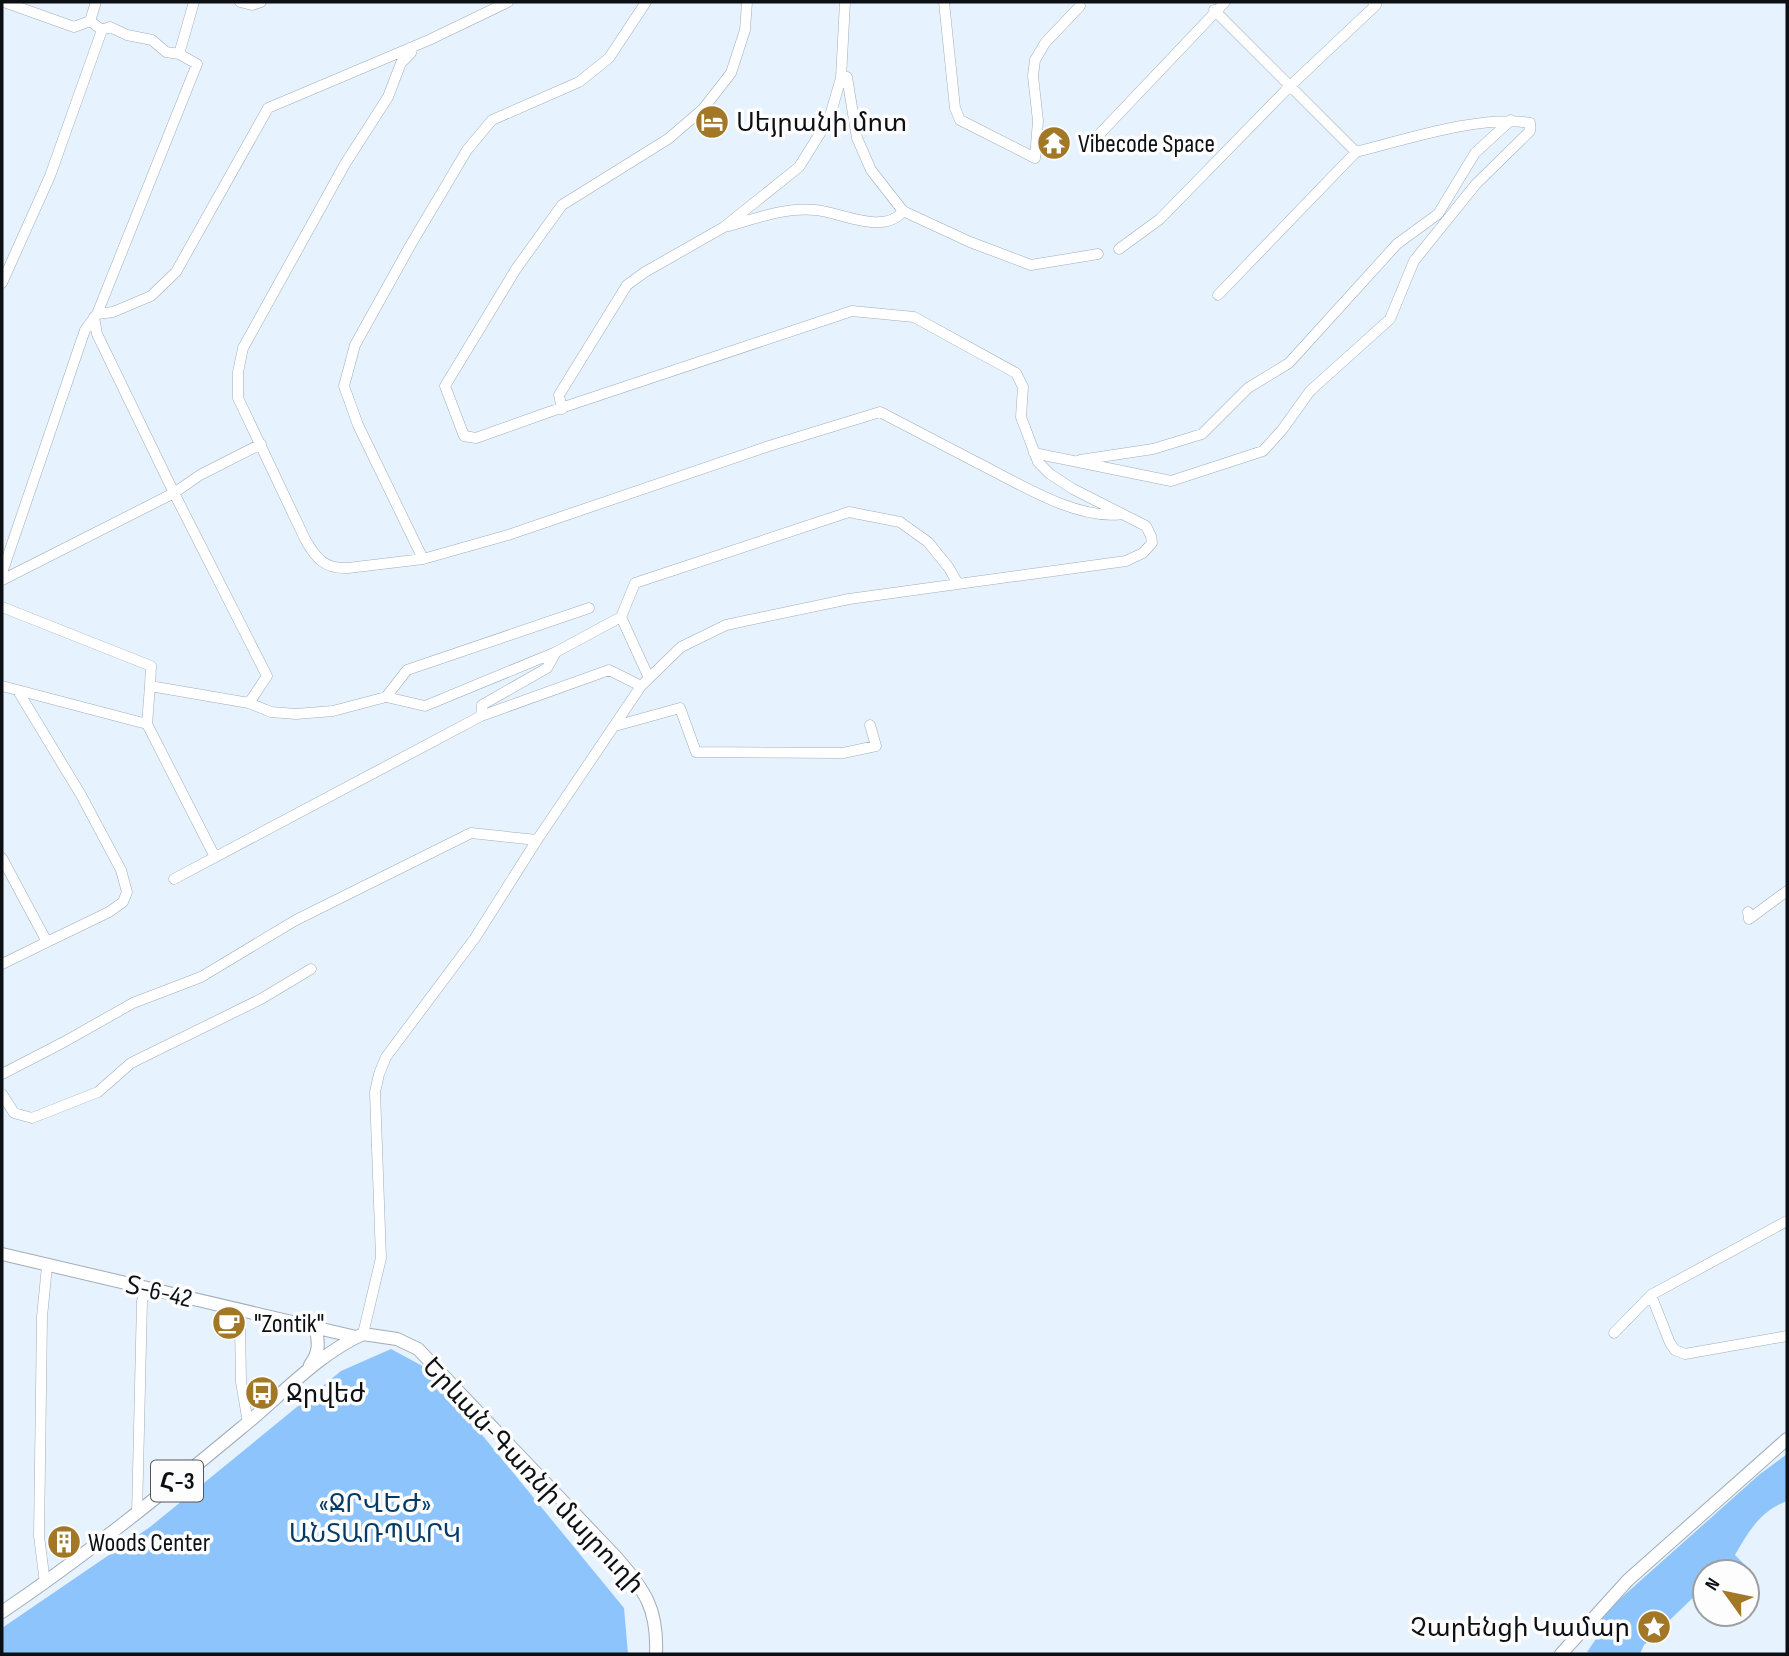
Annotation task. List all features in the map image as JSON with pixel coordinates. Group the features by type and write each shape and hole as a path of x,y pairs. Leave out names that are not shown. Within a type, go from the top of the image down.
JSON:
{"main road":[{"name":"Տ-6-42","path":"2,1254 316,1330 359,1336"},
{"path":"307,1369 317,1356 319,1346 316,1330"},
{"name":"Հ-3","path":"2,1612 137,1514 248,1423 307,1369 359,1336"},
{"name":"Երևան-Գառնի մայրուղի","path":"359,1336 397,1339 418,1349 616,1557 650,1602 656,1628 656,1654"},
{"path":"1561,1654 1628,1580 1787,1439"}],"street":[{"path":"4,2 74,27 90,21"},
{"path":"90,21 96,2"},
{"path":"179,54 194,2"},
{"path":"240,2 252,5 261,2"},
{"path":"95,315 113,312 151,296 176,272 268,108 410,48 508,2"},
{"path":"423,559 358,425 344,386 355,345 467,150 492,120 579,82 609,58 646,2"},
{"path":"359,1336 381,1258 375,1092 386,1057 475,938 537,840 645,682 681,647 726,625 849,599 1126,561 1143,553 1152,543 1146,527 1073,489 1049,474 1038,462 1021,417 1023,387 1016,373 914,317 852,311 476,438 464,436 445,386 516,269 562,205 668,139 703,109 732,73 740,52 747,2"},
{"path":"562,409 559,395 628,285 645,272 724,227 799,167 829,119 841,78 845,2"},
{"path":"944,2 955,108 960,120 1035,158 1038,121 1033,76 1035,60 1045,43 1080,6"},
{"path":"1093,141 1224,2"},
{"path":"1119,249 1160,219 1289,87 1376,5 1373,2"},
{"path":"1214,10 1356,152"},
{"path":"90,21 102,30"},
{"path":"2,283 50,176 102,30 110,27 127,35 152,40 166,52 179,54 197,64 95,315 85,330 2,573"},
{"path":"410,48 411,53 401,63 388,97 345,164 243,348 238,372 238,398 305,539 314,555 326,566 348,568 423,559 508,535 769,446 880,412 1072,508 1108,516 1122,514"},
{"path":"847,77 856,138 871,170 903,211 970,242 1031,265 1098,254"},
{"path":"1034,453 1171,481 1263,451 1310,391 1390,319 1414,261 1476,184 1530,131 1530,123 1512,120 1442,130 1356,152 1218,295"},
{"path":"1074,461 1153,449 1202,434 1248,388 1289,363 1397,243 1438,214 1475,153 1512,120"},
{"path":"724,227 775,212 814,209 873,222 889,222 898,218 903,211"},
{"path":"95,315 97,334 267,676 249,704"},
{"path":"2,580 174,493 200,475 261,444"},
{"path":"150,686 249,704 271,712 296,714 333,711 386,696 425,706 556,652 621,617 635,583 849,512 900,522 928,542 958,584"},
{"path":"2,607 151,666 147,724 215,857"},
{"path":"386,696 407,670 589,608"},
{"path":"621,617 645,682"},
{"path":"481,716 482,705 547,668 556,652"},
{"path":"174,879 481,716 609,670 645,682"},
{"path":"2,686 147,724"},
{"path":"2,964 109,912 123,902 127,892 121,870 110,849 18,691"},
{"path":"615,726 680,708 696,752 842,753 876,746 870,725"},
{"path":"2,1074 133,1003 201,977 296,920 471,833 537,840"},
{"path":"2,859 47,942"},
{"path":"1748,912 1749,919 1787,891"},
{"path":"2,1094 14,1113 32,1118 98,1092 131,1063 261,999 311,969"},
{"path":"1614,1333 1651,1296 1787,1221"},
{"path":"45,1583 39,1536 42,1317 47,1266"},
{"path":"137,1514 142,1301 147,1287"},
{"path":"1651,1296 1670,1343 1675,1350 1685,1354 1787,1336"},
{"path":"240,1324 241,1381 248,1423"}],"green space":[{"name":"«ՋՐՎԵԺ» ԱՆՏԱՌՊԱՐԿ","path":"391,1349 428,1369 624,1608 628,1654 2,1654 2,1628 150,1527 341,1371"},
{"path":"1787,1454 1787,1501 1762,1516 1735,1555 1738,1558 1691,1558 1691,1600 1644,1645 1640,1654 1587,1652 1600,1633 1602,1615 1760,1474"}],"place":[{"name":"Սեյրանի մոտ","path":"712,122"},
{"name":"Vibecode Space","path":"1054,143"},
{"name":"\"Zontik\"","path":"229,1323"},
{"name":"Ջրվեժ","path":"262,1393"},
{"name":"Woods Center","path":"64,1542"},
{"name":"Չարենցի Կամար","path":"1654,1627"}]}
